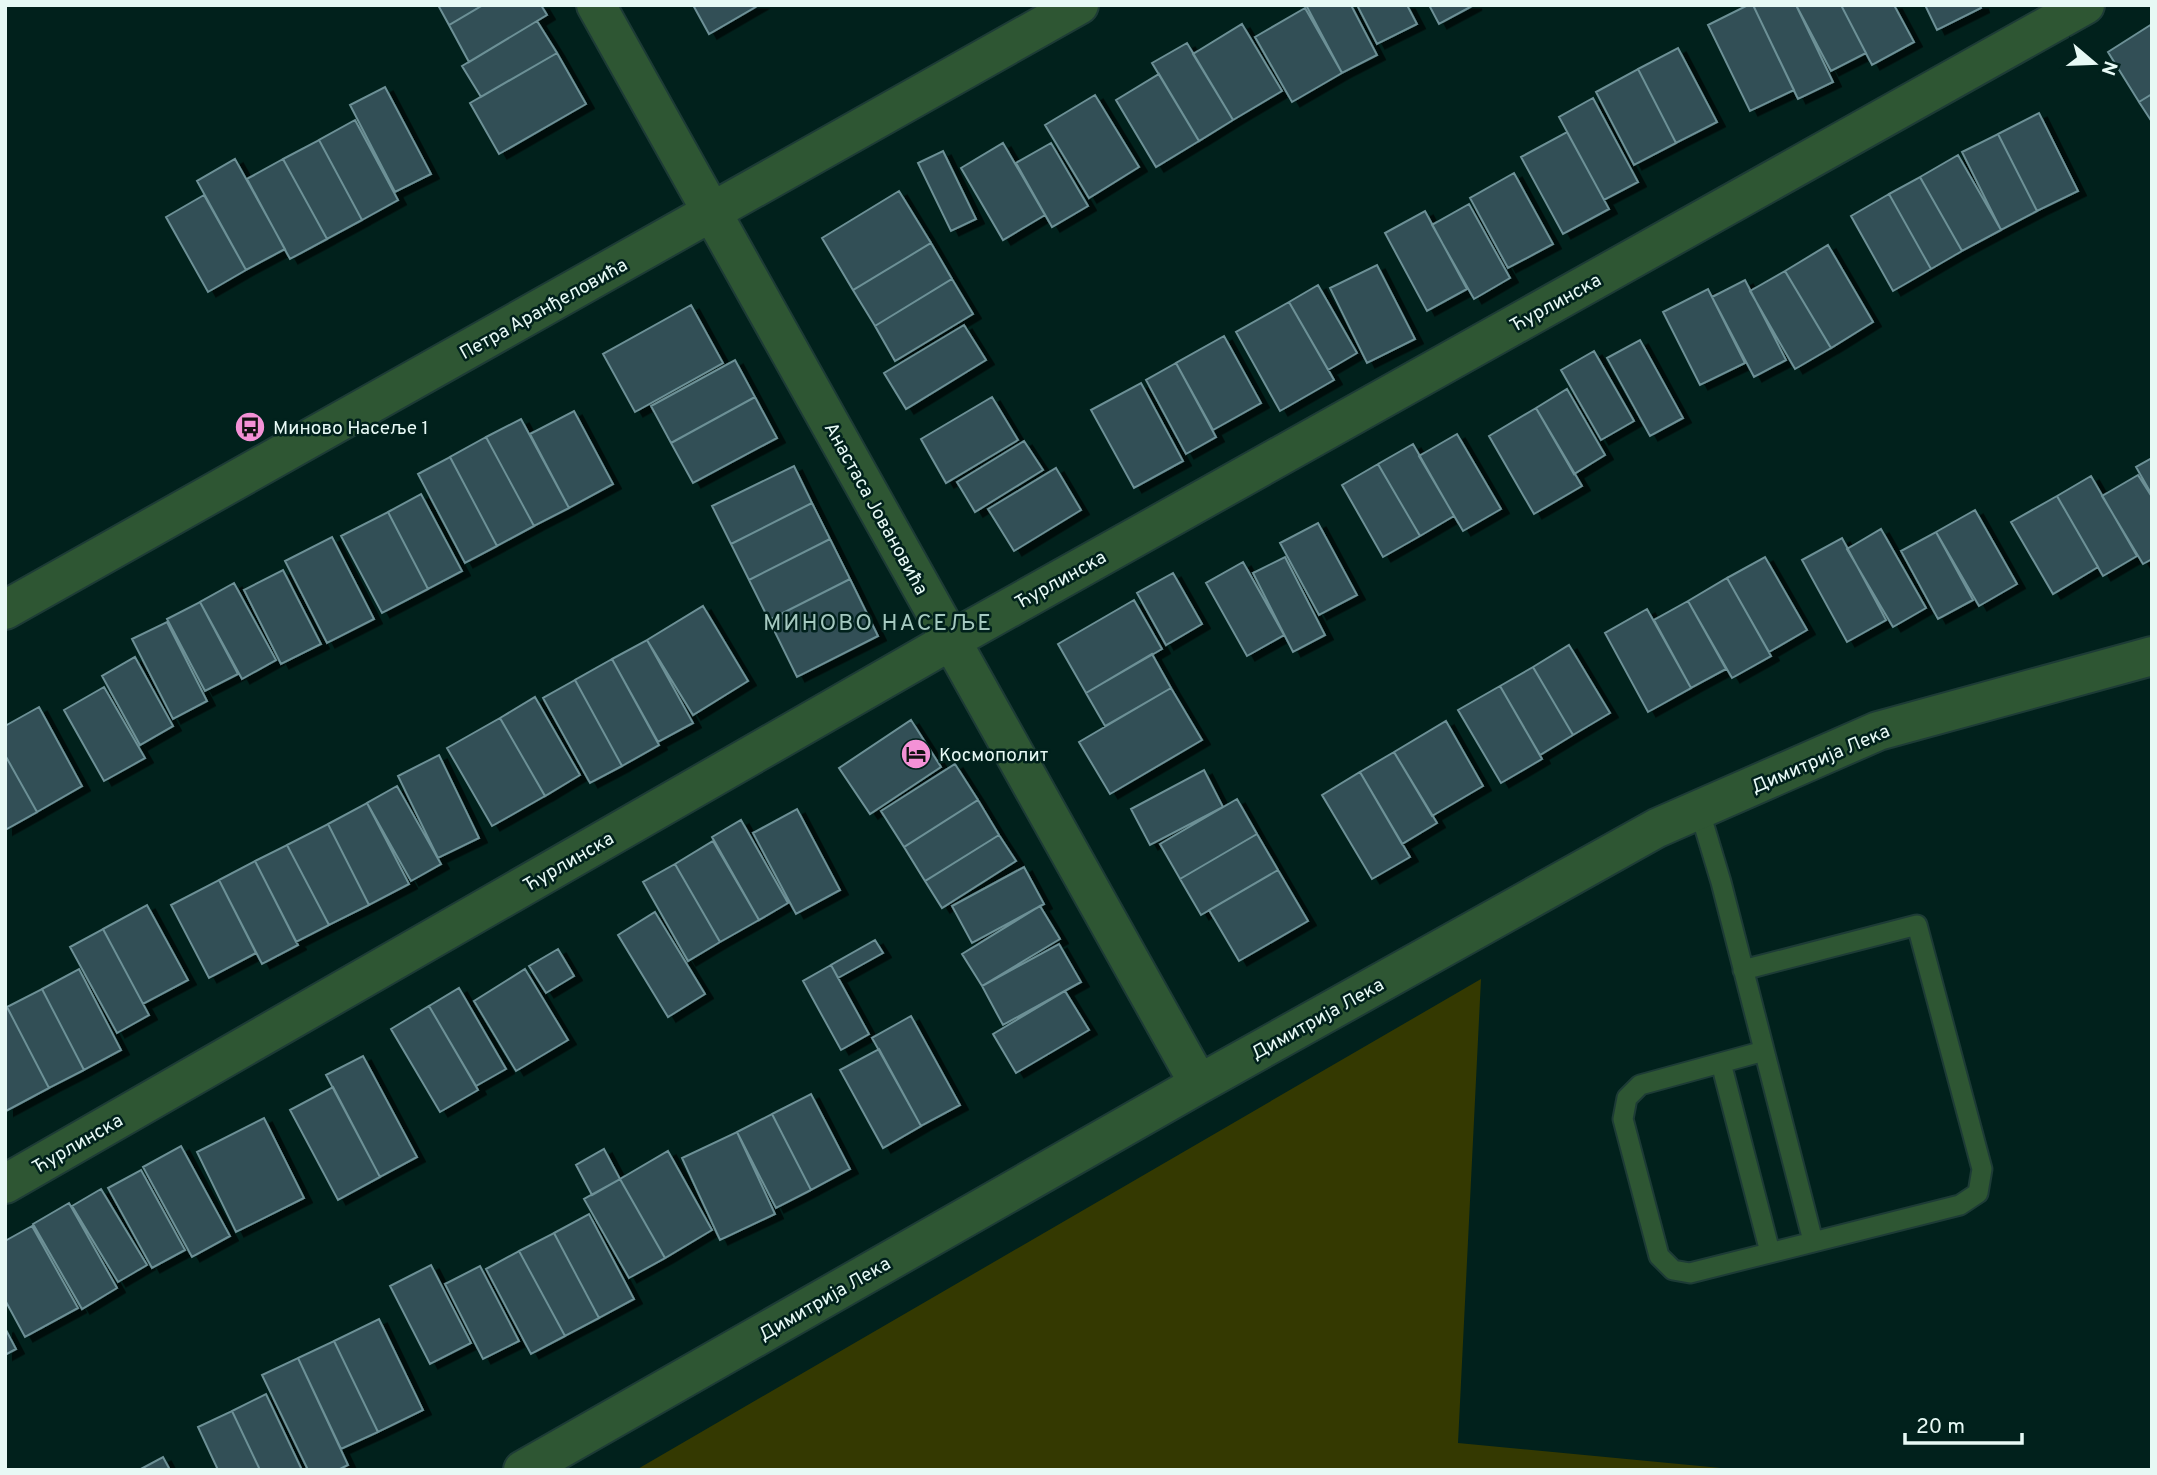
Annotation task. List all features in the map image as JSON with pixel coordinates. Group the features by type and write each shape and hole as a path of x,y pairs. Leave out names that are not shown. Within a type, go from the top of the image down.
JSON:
{"street":[{"name":"Анастаса Јовановића","path":"596,5 1199,1084"},
{"name":"Петра Аранђеловића","path":"5,610 1079,5"},
{"name":"Ћурлинска","path":"5,1184 951,640 2085,5"},
{"name":"Димитрија Лека","path":"523,1470 1199,1084 1657,828 1878,731 2152,656"}],"lane":[{"path":"1699,809 1721,882 1813,1241"},
{"path":"1743,970 1917,925 1982,1169 1978,1193 1961,1205 1690,1273 1673,1270 1659,1256 1623,1119 1627,1098 1640,1085 1764,1051"},
{"path":"1720,1063 1770,1252"}],"green space":[{"path":"1481,979 1458,1443 1742,1470 636,1470"}],"building":[{"path":"438,5 483,5 449,25"},
{"path":"483,5 541,5 547,15 469,62 449,25"},
{"path":"693,5 759,5 709,34"},
{"path":"1306,5 1351,5 1377,55 1342,73"},
{"path":"1357,5 1407,5 1417,24 1377,44"},
{"path":"1429,5 1474,5 1439,24"},
{"path":"1753,5 1794,90 1750,111 1708,25"},
{"path":"1753,5 1796,5 1833,82 1798,99"},
{"path":"1796,5 1841,5 1866,53 1831,71"},
{"path":"1841,5 1894,5 1914,42 1872,65"},
{"path":"1925,5 1980,5 1981,8 1937,30"},
{"path":"1305,8 1342,73 1292,102 1255,37"},
{"path":"537,21 557,53 481,97 462,66"},
{"path":"1242,24 1282,91 1233,120 1193,54"},
{"path":"2152,24 2152,94 2139,102 2108,52"},
{"path":"1187,43 1233,120 1199,141 1152,63"},
{"path":"1678,48 1717,122 1676,143 1638,69"},
{"path":"557,53 586,104 499,154 470,103"},
{"path":"1638,69 1676,143 1634,165 1596,92"},
{"path":"1159,74 1199,141 1156,167 1116,100"},
{"path":"385,87 431,174 395,192 350,105"},
{"path":"2152,94 2152,122 2139,102"},
{"path":"1095,95 1139,167 1089,198 1045,125"},
{"path":"1593,98 1638,182 1604,200 1559,117"},
{"path":"2039,113 2078,191 2037,211 1998,134"},
{"path":"355,120 398,200 362,220 319,140"},
{"path":"1567,132 1609,209 1563,234 1521,157"},
{"path":"1998,134 2037,211 2001,230 1962,152"},
{"path":"319,140 362,220 327,239 283,159"},
{"path":"1003,143 1045,215 1003,240 961,168"},
{"path":"1051,143 1088,206 1052,227 1016,163"},
{"path":"943,151 976,219 951,231 918,163"},
{"path":"1958,155 2001,230 1962,251 1920,177"},
{"path":"235,159 285,249 246,270 197,181"},
{"path":"283,159 327,239 290,259 247,179"},
{"path":"1514,173 1553,244 1508,268 1470,198"},
{"path":"1920,177 1962,251 1931,269 1889,194"},
{"path":"899,191 931,243 853,290 822,238"},
{"path":"1889,194 1931,269 1893,291 1851,216"},
{"path":"204,195 246,270 208,292 166,217"},
{"path":"1469,204 1510,278 1474,299 1432,225"},
{"path":"1425,211 1467,289 1427,311 1385,233"},
{"path":"931,243 952,279 875,326 853,290"},
{"path":"1828,245 1873,322 1831,348 1785,271"},
{"path":"1377,265 1415,339 1367,363 1330,288"},
{"path":"1785,271 1831,348 1795,369 1750,291"},
{"path":"952,279 973,314 895,361 875,326"},
{"path":"1745,280 1786,360 1754,377 1712,297"},
{"path":"1318,285 1357,353 1328,370 1289,302"},
{"path":"1708,289 1745,363 1700,385 1663,312"},
{"path":"1289,302 1334,380 1280,411 1236,332"},
{"path":"691,305 723,363 635,412 603,354"},
{"path":"964,325 986,360 906,409 884,373"},
{"path":"1224,336 1261,403 1213,430 1176,363"},
{"path":"1640,340 1683,418 1650,436 1607,358"},
{"path":"1594,351 1634,421 1601,440 1561,370"},
{"path":"735,360 755,397 671,443 651,406"},
{"path":"1176,363 1216,437 1186,454 1146,380"},
{"path":"1141,383 1183,461 1134,488 1091,410"},
{"path":"1567,389 1605,455 1574,474 1536,408"},
{"path":"755,397 777,438 693,483 671,443"},
{"path":"992,397 1018,440 946,483 921,439"},
{"path":"1536,408 1582,486 1534,514 1489,436"},
{"path":"574,411 613,484 569,508 530,434"},
{"path":"521,419 569,508 534,526 486,437"},
{"path":"1457,434 1501,509 1463,531 1419,456"},
{"path":"486,437 534,526 497,546 450,457"},
{"path":"1024,441 1043,470 975,512 957,482"},
{"path":"1413,444 1454,516 1420,536 1378,464"},
{"path":"450,457 497,546 465,563 418,474"},
{"path":"2152,458 2152,495 2136,467"},
{"path":"1378,464 1420,536 1383,557 1342,485"},
{"path":"794,466 812,503 731,544 712,506"},
{"path":"1056,468 1081,510 1014,551 988,509"},
{"path":"2138,475 2152,497 2152,559 2143,564 2102,496"},
{"path":"2091,476 2137,556 2103,576 2057,496"},
{"path":"421,494 462,571 428,589 388,512"},
{"path":"2057,496 2098,567 2053,594 2011,522"},
{"path":"812,503 830,539 749,580 731,544"},
{"path":"1975,510 2017,584 1979,606 1936,532"},
{"path":"388,512 428,589 382,613 341,536"},
{"path":"1318,523 1357,595 1319,615 1280,543"},
{"path":"1881,529 1926,608 1893,627 1847,549"},
{"path":"1936,532 1973,600 1938,619 1901,551"},
{"path":"332,537 374,619 327,643 285,561"},
{"path":"1842,538 1886,620 1847,642 1802,560"},
{"path":"830,539 850,579 769,620 749,580"},
{"path":"1285,557 1325,635 1293,652 1253,573"},
{"path":"1765,557 1807,630 1769,652 1727,578"},
{"path":"1243,562 1284,635 1247,656 1206,583"},
{"path":"283,570 321,644 281,664 244,590"},
{"path":"1173,573 1202,624 1166,645 1137,593"},
{"path":"1727,578 1771,656 1732,678 1688,601"},
{"path":"850,579 878,636 797,677 769,620"},
{"path":"234,583 276,660 242,679 200,602"},
{"path":"1134,600 1162,649 1086,693 1058,644"},
{"path":"1688,601 1726,669 1691,688 1654,620"},
{"path":"200,602 238,674 205,691 167,619"},
{"path":"703,606 748,681 693,715 647,640"},
{"path":"1647,609 1691,688 1648,712 1605,633"},
{"path":"167,622 207,701 173,719 132,639"},
{"path":"647,640 693,723 658,742 612,659"},
{"path":"1569,645 1610,713 1573,735 1533,667"},
{"path":"1152,654 1171,688 1105,726 1086,693"},
{"path":"135,657 173,726 140,745 102,676"},
{"path":"612,659 659,745 622,766 575,680"},
{"path":"1533,667 1573,735 1540,755 1500,686"},
{"path":"575,680 622,766 590,783 543,698"},
{"path":"1500,686 1542,759 1501,783 1458,710"},
{"path":"104,687 145,758 104,781 64,710"},
{"path":"1171,688 1202,740 1110,794 1079,742"},
{"path":"535,697 580,775 545,796 500,718"},
{"path":"39,707 82,786 37,812 5,755 5,726"},
{"path":"500,718 545,796 492,826 447,748"},
{"path":"911,720 941,767 870,814 839,768"},
{"path":"1446,721 1483,786 1432,816 1394,752"},
{"path":"1394,752 1437,823 1402,844 1360,772"},
{"path":"5,755 37,812 5,830"},
{"path":"439,755 479,838 438,858 398,776"},
{"path":"955,764 978,800 904,847 881,811"},
{"path":"1204,770 1223,807 1150,845 1131,809"},
{"path":"1360,772 1410,857 1372,879 1322,795"},
{"path":"397,786 441,864 411,881 367,803"},
{"path":"1237,799 1257,834 1180,879 1160,844"},
{"path":"978,800 999,835 925,881 904,847"},
{"path":"367,803 409,884 369,905 328,824"},
{"path":"797,809 840,890 796,914 753,833"},
{"path":"741,820 788,903 759,920 712,837"},
{"path":"328,824 369,905 329,925 287,845"},
{"path":"1257,834 1278,870 1201,915 1180,879"},
{"path":"999,835 1016,861 942,908 925,881"},
{"path":"713,841 759,920 720,942 675,864"},
{"path":"287,845 329,925 296,942 255,861"},
{"path":"255,861 298,945 262,964 219,880"},
{"path":"675,864 720,942 688,961 643,882"},
{"path":"1024,867 1044,904 972,943 952,906"},
{"path":"1278,870 1308,921 1239,961 1209,910"},
{"path":"219,880 256,953 209,978 171,905"},
{"path":"147,905 188,980 143,1004 103,929"},
{"path":"1040,906 1060,939 982,986 962,954"},
{"path":"655,912 705,994 668,1017 618,935"},
{"path":"103,929 149,1015 117,1033 70,947"},
{"path":"875,940 883,953 838,978 831,965"},
{"path":"1059,944 1081,982 1003,1025 982,986"},
{"path":"558,949 574,976 546,993 529,966"},
{"path":"831,965 869,1034 841,1050 803,981"},
{"path":"79,969 121,1050 84,1070 42,989"},
{"path":"525,969 568,1040 516,1071 474,1001"},
{"path":"459,988 506,1069 476,1086 429,1006"},
{"path":"42,989 84,1070 49,1088 7,1007"},
{"path":"1065,991 1089,1030 1016,1073 993,1034"},
{"path":"429,1006 478,1090 440,1112 391,1029"},
{"path":"7,1007 49,1088 6,1111 5,1008"},
{"path":"911,1016 960,1105 921,1126 872,1038"},
{"path":"879,1049 921,1126 883,1148 840,1070"},
{"path":"363,1056 417,1157 380,1177 326,1075"},
{"path":"333,1087 380,1177 338,1200 290,1110"},
{"path":"811,1094 850,1169 811,1190 772,1114"},
{"path":"772,1114 811,1190 776,1208 737,1132"},
{"path":"264,1118 304,1198 236,1232 197,1152"},
{"path":"737,1132 775,1214 720,1240 682,1158"},
{"path":"181,1146 230,1236 192,1257 143,1167"},
{"path":"604,1149 620,1179 592,1195 576,1165"},
{"path":"668,1151 712,1230 665,1258 620,1179"},
{"path":"141,1170 185,1250 152,1268 108,1188"},
{"path":"620,1179 665,1258 629,1278 584,1199"},
{"path":"101,1189 147,1265 118,1282 72,1206"},
{"path":"69,1203 117,1288 82,1309 33,1224"},
{"path":"589,1214 634,1299 599,1318 554,1233"},
{"path":"32,1226 78,1308 25,1337 5,1300 5,1241"},
{"path":"554,1233 599,1318 565,1336 519,1251"},
{"path":"519,1251 565,1336 531,1354 486,1269"},
{"path":"431,1265 471,1343 430,1364 390,1286"},
{"path":"480,1266 519,1341 483,1359 445,1284"},
{"path":"379,1319 423,1410 378,1432 334,1341"},
{"path":"5,1328 16,1349 5,1355"},
{"path":"334,1341 378,1432 341,1449 298,1358"},
{"path":"298,1358 348,1465 338,1470 308,1470 262,1375"},
{"path":"266,1394 302,1470 260,1470 232,1411"},
{"path":"232,1411 260,1470 218,1470 198,1427"},
{"path":"163,1457 170,1470 139,1470"}],"place":[{"name":"Миново Насеље 1","path":"250,427"},
{"name":"Космополит","path":"916,754"}],"district":[{"name":"МИНОВО НАСЕЉЕ","path":"878,622"}]}
